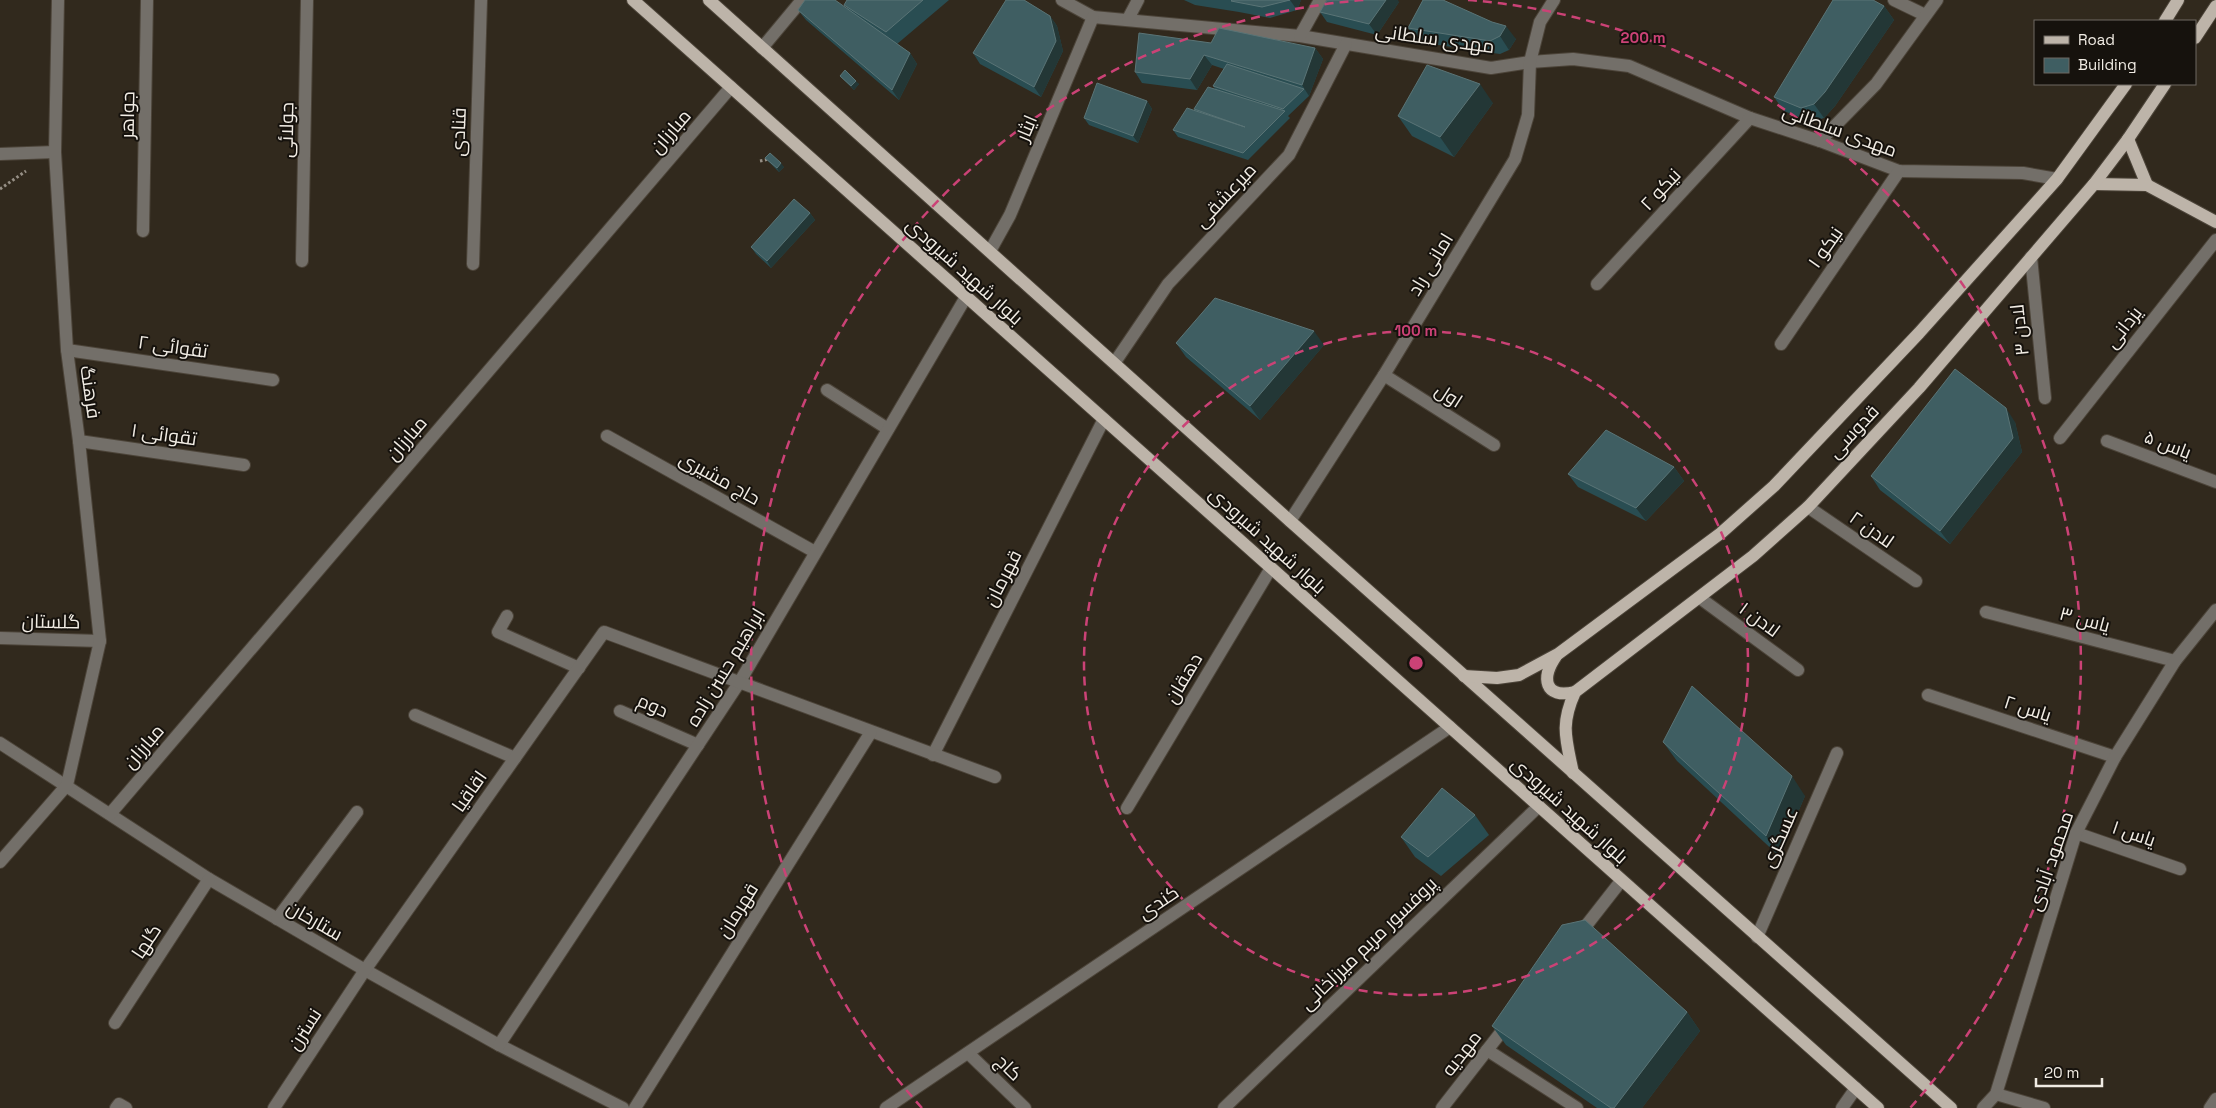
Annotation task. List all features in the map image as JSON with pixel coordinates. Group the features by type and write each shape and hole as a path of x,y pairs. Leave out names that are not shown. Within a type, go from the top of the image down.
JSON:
{"main road":[{"name":"بلوار شهید شیرودی","path":"633,0 1878,1108"},
{"name":"بلوار شهید شیرودی","path":"710,0 1116,362 1290,521 1951,1108"},
{"path":"2166,20 2178,0"},
{"path":"2196,36 2216,6"},
{"name":"قدوسی","path":"1464,676 1497,678 1519,675 1558,654 1721,533 1774,486 1918,333 2057,179 2125,85"},
{"name":"قدوسی","path":"1575,692 1753,556 1808,507 1919,388 2094,184 2128,139 2163,85"},
{"path":"2128,139 2147,185"},
{"path":"2094,184 2147,185 2216,222"},
{"path":"1558,654 1548,667 1546,678 1549,686 1556,692 1564,694 1575,692 1565,720 1565,732 1573,773"}],"street":[{"name":"فرهنگ","path":"58,0 55,152 67,350 79,441 100,641 67,785"},
{"name":"جواهر","path":"143,231 147,0"},
{"name":"جولائی","path":"302,261 307,0"},
{"name":"قنادی","path":"473,264 481,0"},
{"path":"762,48 802,0"},
{"name":"مهدی سلطانی","path":"1062,0 1093,17 1300,36 1490,68 1530,62 1573,59 1629,66 1750,118 1820,141 1900,171 2023,173 2057,179"},
{"path":"1128,19 1138,0"},
{"path":"1300,36 1320,0"},
{"name":"امانی راد","path":"1290,521 1384,376 1515,159 1528,115 1530,62 1540,22 1554,0"},
{"path":"1894,0 1925,15"},
{"path":"1820,141 1876,84 1936,0"},
{"name":"ایثار","path":"990,251 1010,215 1093,17"},
{"name":"میرعشقی","path":"1116,362 1168,284 1289,155 1346,44"},
{"name":"مبارزان","path":"110,814 731,87"},
{"name":"نیکو ۲","path":"1597,284 1750,118"},
{"path":"0,154 55,152"},
{"name":"نیکو ۱","path":"1781,344 1900,171"},
{"name":"یزدانی","path":"2060,438 2216,240"},
{"name":"لادن ۳","path":"2031,257 2046,398"},
{"name":"ابراهیم حسن زاده","path":"499,1046 739,682 966,297"},
{"name":"تقوائی ۲","path":"67,350 273,380"},
{"name":"اول","path":"1384,376 1494,445"},
{"path":"827,390 888,430"},
{"name":"قهرمان","path":"933,754 1104,419"},
{"name":"حاج مشیری","path":"607,436 815,552"},
{"name":"تقوائی ۱","path":"79,441 244,465"},
{"name":"یاس ۵","path":"2107,441 2216,482"},
{"name":"لادن ۲","path":"1808,507 1916,582"},
{"name":"دهقان","path":"1127,808 1271,568"},
{"name":"لادن ۱","path":"1700,598 1798,670"},
{"name":"محمود آبادی","path":"1996,1094 2076,833 2115,757 2175,661 2216,610"},
{"name":"یاس ۳","path":"1986,612 2175,661"},
{"path":"507,616 498,632 579,668"},
{"name":"اقاقیا","path":"365,970 604,632 739,682"},
{"name":"گلستان","path":"0,638 100,641"},
{"path":"739,682 995,777"},
{"name":"یاس ۲","path":"1928,695 2115,757"},
{"name":"دوم","path":"620,711 698,746"},
{"path":"415,715 515,758"},
{"name":"کندی","path":"886,1108 1450,727"},
{"name":"قهرمان","path":"635,1108 871,732"},
{"name":"ستارخان","path":"0,743 209,879 276,919 598,1103 623,1108"},
{"name":"عسگری","path":"1757,937 1837,753"},
{"path":"0,862 67,785"},
{"name":"پروفسور مریم میرزاخانی","path":"1224,1108 1539,806"},
{"path":"276,919 357,812"},
{"name":"یاس ۱","path":"2076,833 2180,869"},
{"name":"گلها","path":"115,1023 209,879"},
{"path":"1568,948 1621,881"},
{"name":"نسترن","path":"274,1108 365,970"},
{"name":"مهدیه","path":"1442,1108 1518,1011"},
{"path":"1488,1050 1577,1108"},
{"name":"کاج","path":"968,1053 1025,1108"},
{"path":"1842,1108 1856,1088"},
{"path":"1983,1108 1996,1094 2044,1108"},
{"path":"2210,1108 2216,1099"},
{"path":"116,1108 119,1104 126,1108"}],"path":[{"path":"760,161 770,159"}],"building":[{"path":"805,0 835,0 910,53 892,90 798,10"},
{"path":"847,0 923,0 886,32 844,5"},
{"path":"1006,0 1024,0 1050,16 1056,41 1034,87 973,53"},
{"path":"1232,0 1290,0 1262,7"},
{"path":"1327,0 1386,0 1369,24 1320,12"},
{"path":"1423,0 1443,0 1492,22 1506,26 1500,36 1490,41 1408,28"},
{"path":"1833,0 1873,0 1884,6 1825,92 1814,104 1801,108 1774,97"},
{"path":"1219,28 1315,48 1302,85 1204,55 1190,79 1135,72 1139,33 1211,43"},
{"path":"1227,64 1304,89 1283,109 1213,86"},
{"path":"1427,65 1480,84 1440,137 1398,116"},
{"path":"845,70 856,81 851,86 840,76"},
{"path":"1097,83 1147,101 1133,136 1084,118"},
{"path":"1208,87 1285,111 1243,153 1173,130 1187,108 1245,127 1194,109"},
{"path":"770,153 781,163 777,168 765,158"},
{"path":"794,199 810,213 767,261 751,247"},
{"path":"1215,298 1314,331 1250,406 1176,343"},
{"path":"1955,369 2006,408 2013,438 1940,531 1871,476"},
{"path":"1606,430 1674,467 1636,508 1568,474"},
{"path":"1692,686 1792,776 1766,836 1663,742"},
{"path":"1442,788 1475,815 1428,857 1401,837"},
{"path":"1585,920 1687,1012 1614,1108 1611,1108 1492,1026 1562,925"}]}
